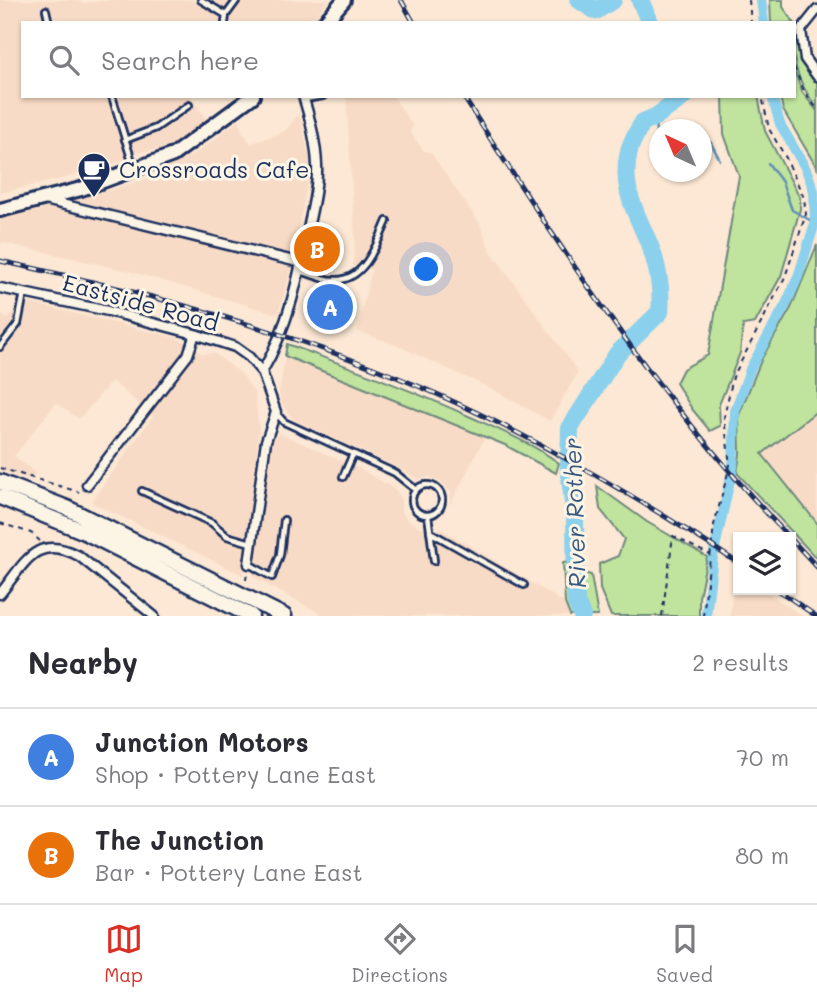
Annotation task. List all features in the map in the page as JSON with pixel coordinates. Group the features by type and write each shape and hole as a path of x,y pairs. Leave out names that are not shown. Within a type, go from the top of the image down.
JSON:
{"highway":[{"path":"0,482 67,508 284,616"},
{"path":"0,497 85,532 251,616"}],"main road":[{"path":"326,21 344,0"},
{"path":"0,210 81,189 173,155 250,98"}],"street":[{"path":"817,10 802,30 802,37 805,59 817,76"},
{"path":"249,565 266,441 276,412 262,372 277,346 301,267 317,167 312,125 303,98"},
{"path":"42,199 301,267"},
{"name":"Eastside Road","path":"0,288 108,311 195,334 235,347 249,357 262,372"},
{"path":"87,485 188,355 195,334"},
{"path":"0,594 28,560 52,546 79,556 154,616"}],"lane":[{"path":"201,0 226,15"},
{"path":"225,21 226,15 237,0"},
{"path":"46,10 49,21"},
{"path":"113,98 134,169"},
{"path":"125,140 156,128 189,105"},
{"path":"301,267 332,281 348,279 362,267 387,221"},
{"path":"0,347 18,324 24,292"},
{"path":"276,412 284,422 395,473 416,490"},
{"path":"343,477 353,454"},
{"path":"430,485 439,491 442,502 436,512 428,515 422,514 414,507 412,500 416,490 430,485"},
{"path":"142,491 212,523 227,536 252,543"},
{"path":"428,515 433,561"},
{"path":"249,565 272,577 280,555 284,520"},
{"path":"430,532 524,585"}],"path":[{"path":"749,0 751,21"},
{"path":"796,72 804,91 817,109"},
{"path":"702,616 714,525 730,465 724,417 733,377 785,277 806,214 804,198 769,129 762,98"},
{"path":"0,468 79,492 87,485"},
{"path":"0,523 31,533 39,540 43,549"},
{"path":"662,616 673,536 710,555"}],"shaded area":[{"path":"0,0 73,0 84,3 112,0 328,0 312,21 21,21 21,98 191,98 207,120 184,138 163,148 136,153 119,162 61,179 0,193"},
{"path":"346,98 394,98 413,126 410,132 424,151 431,153 480,224 490,250 578,372 550,421 496,391 394,344 357,331 372,269 353,266 355,238"},
{"path":"299,114 310,157 309,175 289,277 278,314 129,271 0,242 0,215 32,208 36,211 143,180 196,153 239,120 242,131 251,144 285,131"},
{"path":"21,301 177,338 203,354 213,353 241,373 255,394 259,431 243,575 91,502 153,416 112,381 79,419 56,403 14,456 35,473 30,480 0,470 0,314 8,319"},
{"path":"285,356 485,437 450,505 451,493 442,483 429,477 418,479 294,420 283,406 279,395"},
{"path":"817,411 817,523 762,454"},
{"path":"279,433 362,470 396,490 401,498 401,511 407,519 421,528 441,529 565,603 570,616 325,616 253,577 273,439"},
{"path":"771,595 802,616 730,616 732,597"}],"green space":[{"path":"770,0 783,0 783,7 793,21 771,21"},
{"path":"797,37 801,56 817,78 817,108 806,92 796,68"},
{"path":"796,76 802,92 817,111 817,168 783,110 780,98 796,98"},
{"path":"723,98 758,98 765,131 800,198 800,209 781,276 755,323 743,325 740,353 719,405 720,426 710,431 676,383 683,369 708,355 739,176 724,134"},
{"path":"817,245 817,411 762,454 817,523 817,559 796,536 796,532 792,532 737,473 740,454 739,415 762,358 791,308"},
{"path":"287,344 404,388 506,433 559,463 556,473 505,445 285,356"},
{"path":"597,486 647,522 707,557 699,597 699,616 611,616 600,589 599,564 618,556 624,539 600,509"},
{"path":"580,560 584,573 591,575 598,616 570,616 565,603 563,563"}],"waterway":[{"name":"River Rother","path":"579,0 596,11 613,0"},
{"name":"River Rother","path":"640,0 649,21"},
{"path":"761,0 764,21"},
{"name":"River Rother","path":"582,616 576,602 575,519 569,469 570,428 617,354 660,312 657,268 632,204 627,166 631,144 643,122 682,98"},
{"path":"706,616 713,557 733,467 735,411 751,367 798,277 815,223 814,191 806,169 780,124 773,98"},
{"path":"712,145 720,160"},
{"path":"768,163 782,182 792,210 815,223"}],"railway":[{"path":"401,0 413,21"},
{"path":"464,98 615,325 698,434 784,532"},
{"path":"0,261 168,301 278,334 386,373 478,413 554,452 666,517 733,560"},
{"path":"796,544 817,567"},
{"path":"785,595 816,616"}],"place":[{"name":"Crossroads Cafe","path":"94,199"},
{"name":"The Junction","path":"317,249"},
{"name":"Junction Motors","path":"330,307"}]}
